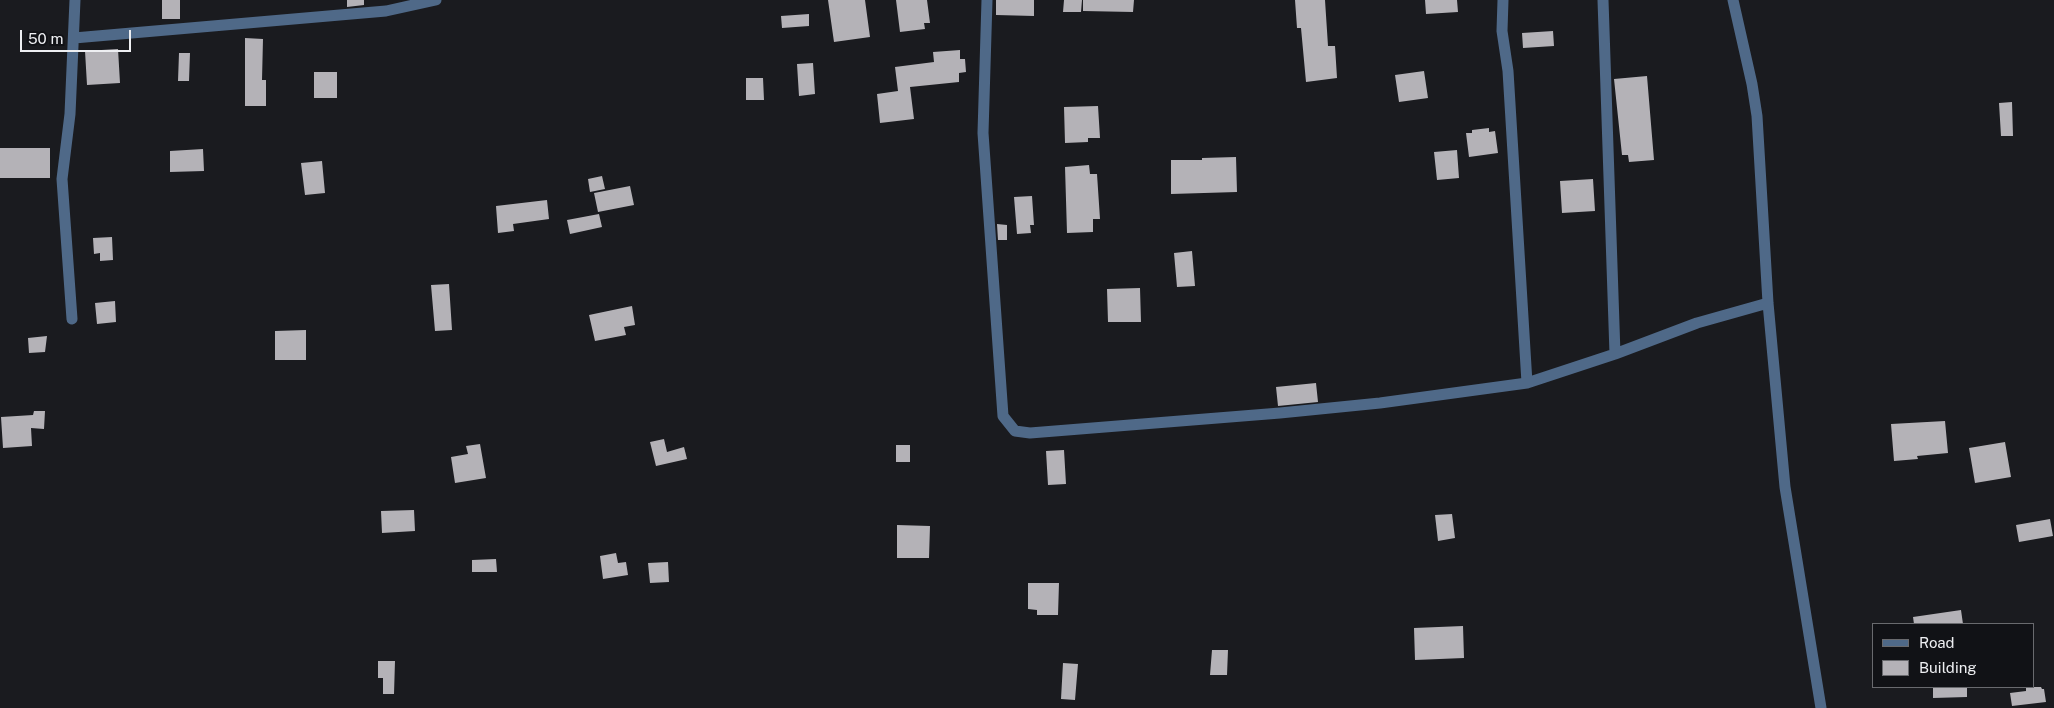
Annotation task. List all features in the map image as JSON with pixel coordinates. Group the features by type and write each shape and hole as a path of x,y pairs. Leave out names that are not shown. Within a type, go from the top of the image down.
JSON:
{"street":[{"path":"72,319 62,179 70,114 75,0"},
{"path":"74,38 386,11 436,0"},
{"path":"987,0 983,133 1003,416 1015,431 1030,433 1280,413 1380,403 1527,383 1615,354 1697,323 1768,304"},
{"path":"1503,0 1502,31 1508,71 1527,383"},
{"path":"1603,0 1615,354"},
{"path":"1733,0 1752,84 1757,116 1768,304 1785,487 1821,708"}],"building":[{"path":"162,0 180,0 180,19 162,19"},
{"path":"347,0 364,0 364,5 347,7"},
{"path":"828,0 865,0 870,37 834,42"},
{"path":"896,0 927,0 930,23 924,23 925,29 900,32"},
{"path":"996,0 1034,0 1034,16 996,15"},
{"path":"1064,0 1082,0 1081,12 1063,12"},
{"path":"1083,0 1134,0 1133,12 1083,11"},
{"path":"1295,0 1325,0 1328,46 1335,46 1337,78 1306,82 1301,28 1297,28"},
{"path":"1425,0 1457,0 1458,12 1426,14"},
{"path":"809,14 809,26 782,28 781,16"},
{"path":"1553,31 1554,46 1523,48 1522,33"},
{"path":"245,38 263,39 262,80 266,80 266,106 245,106"},
{"path":"118,49 120,83 87,85 85,51"},
{"path":"960,50 960,59 965,59 966,72 959,73 959,82 910,87 914,119 880,123 877,94 898,91 895,67 934,62 933,52"},
{"path":"179,53 190,53 189,81 178,81"},
{"path":"813,63 815,94 799,96 797,64"},
{"path":"1424,71 1428,98 1399,102 1395,75"},
{"path":"314,72 337,72 337,98 314,98"},
{"path":"1647,76 1654,160 1629,162 1628,155 1622,155 1614,79"},
{"path":"746,78 763,78 764,100 746,100"},
{"path":"2012,102 2013,136 2001,136 1999,103"},
{"path":"1098,106 1100,138 1088,138 1088,142 1065,143 1064,107"},
{"path":"1489,128 1489,132 1495,131 1498,153 1469,157 1466,133 1472,133 1472,130"},
{"path":"0,148 50,148 50,178 0,178"},
{"path":"203,149 204,171 170,172 170,151"},
{"path":"1457,150 1459,178 1437,180 1434,152"},
{"path":"1236,157 1237,192 1171,194 1171,160"},
{"path":"322,161 325,193 305,195 301,163"},
{"path":"1089,165 1090,174 1097,174 1100,219 1093,219 1093,232 1067,233 1065,167"},
{"path":"602,176 605,189 590,192 588,179"},
{"path":"1593,179 1595,211 1562,213 1560,181"},
{"path":"630,186 634,205 598,212 594,193"},
{"path":"1032,196 1034,225 1030,225 1031,233 1017,234 1014,197"},
{"path":"547,200 549,219 513,224 514,231 498,233 496,206"},
{"path":"599,214 602,227 570,234 567,220"},
{"path":"997,224 1007,225 1007,240 998,240"},
{"path":"112,237 113,260 100,261 100,253 94,254 93,238"},
{"path":"1192,251 1195,286 1177,287 1174,253"},
{"path":"449,284 452,330 435,331 431,285"},
{"path":"1140,288 1141,322 1108,322 1107,289"},
{"path":"115,301 116,322 97,324 95,303"},
{"path":"632,306 635,325 624,327 626,335 595,341 589,315"},
{"path":"306,330 306,360 275,360 275,331"},
{"path":"47,336 45,352 29,353 28,338"},
{"path":"1316,383 1318,402 1278,406 1276,387"},
{"path":"34,411 45,411 44,429 31,428 32,446 3,448 1,417 33,415"},
{"path":"1945,421 1948,453 1917,456 1918,459 1894,461 1891,424"},
{"path":"664,439 667,452 684,447 687,459 656,466 650,442"},
{"path":"2005,442 2011,477 1975,483 1969,448"},
{"path":"480,444 486,478 455,483 451,457 468,454 466,446"},
{"path":"896,445 910,445 910,462 896,462"},
{"path":"1064,450 1066,484 1048,485 1046,451"},
{"path":"414,510 415,531 382,533 381,511"},
{"path":"1452,514 1455,538 1438,541 1435,515"},
{"path":"2050,519 2053,536 2019,542 2016,525"},
{"path":"897,525 930,526 929,558 897,558"},
{"path":"616,553 618,563 626,562 628,575 603,579 600,556"},
{"path":"496,559 497,572 472,572 472,560"},
{"path":"668,562 669,582 650,583 648,563"},
{"path":"1028,583 1059,583 1058,615 1037,615 1037,610 1028,609"},
{"path":"1961,610 1963,623 1914,623 1913,617"},
{"path":"1463,626 1464,658 1415,660 1414,628"},
{"path":"1212,650 1228,650 1227,675 1210,675"},
{"path":"378,661 395,661 394,694 383,694 383,678 378,678"},
{"path":"1063,663 1078,664 1075,700 1061,699"},
{"path":"2041,687 2044,689 2046,702 2012,706 2010,693 2026,691 2026,688"},
{"path":"1933,688 1967,688 1967,697 1933,698"}]}
